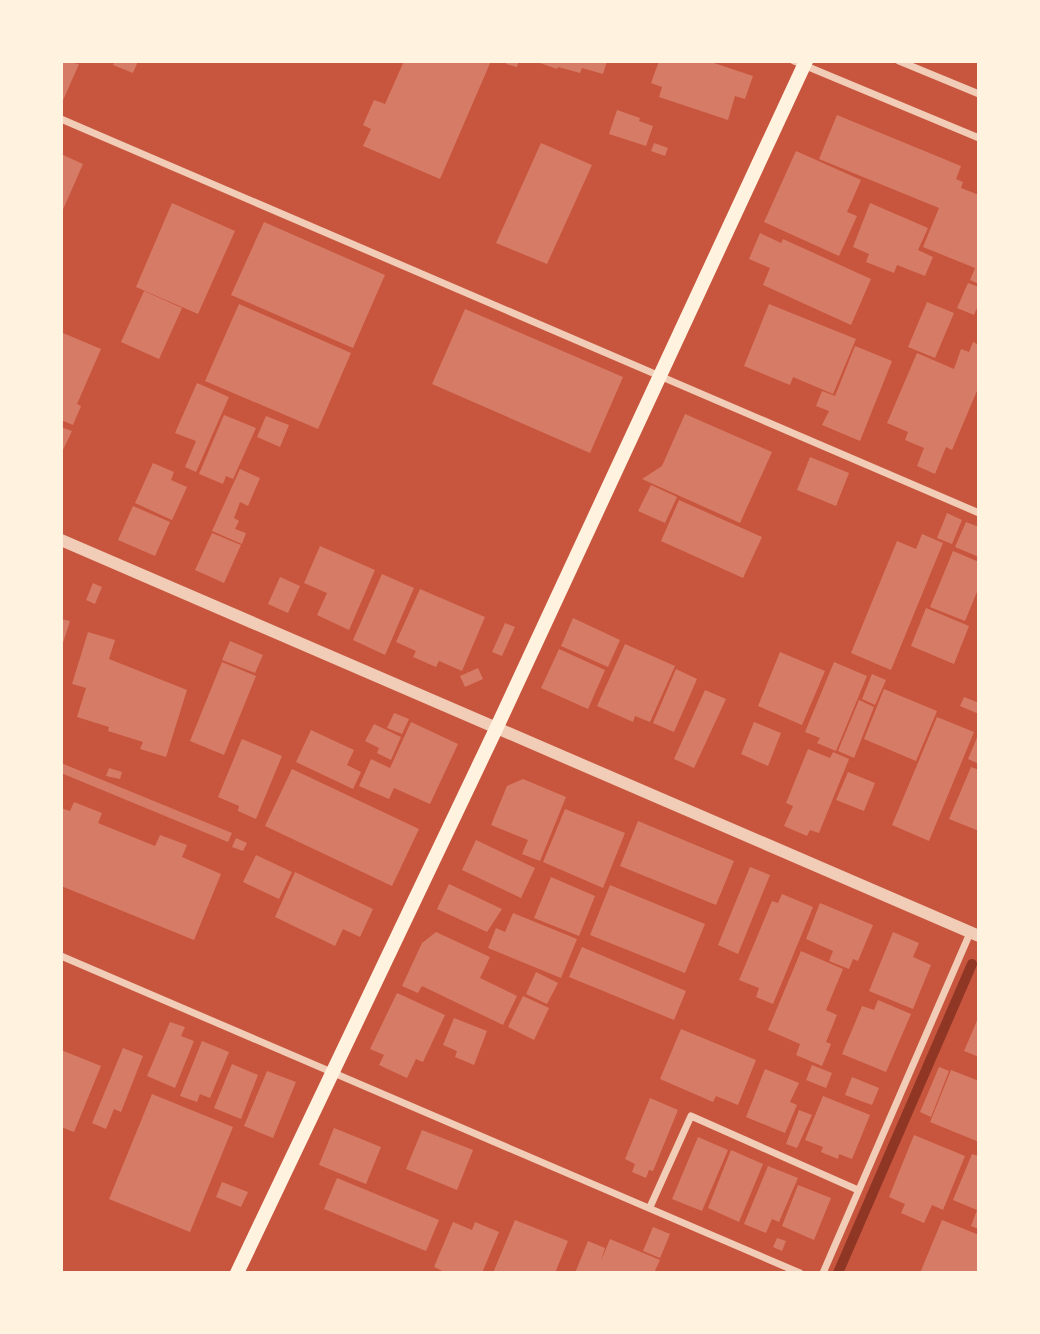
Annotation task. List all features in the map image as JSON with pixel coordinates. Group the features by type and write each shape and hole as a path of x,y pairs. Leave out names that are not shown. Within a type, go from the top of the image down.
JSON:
{"main road":[{"path":"237,1273 496,729 802,62"}],"street":[{"path":"899,61 979,94"},
{"path":"802,62 979,138"},
{"path":"61,119 979,513"},
{"path":"61,540 975,934 823,1273"},
{"path":"61,956 800,1273"},
{"path":"650,1207 691,1116 858,1190"}],"building":[{"path":"61,61 79,64 61,105"},
{"path":"115,61 138,61 133,73 113,65"},
{"path":"404,61 491,61 440,179 363,146 371,129 363,125 374,100 385,104"},
{"path":"507,61 519,61 517,67 506,64"},
{"path":"534,61 607,61 603,74 582,68 580,73 558,67 557,69"},
{"path":"659,61 708,61 753,76 745,99 735,96 728,120 659,97 662,87 651,83"},
{"path":"617,110 653,126 646,146 609,134"},
{"path":"837,115 961,166 956,179 963,182 961,188 979,195 979,284 970,280 975,268 923,247 939,208 819,159"},
{"path":"541,143 592,165 547,264 496,243"},
{"path":"654,143 668,148 665,156 651,151"},
{"path":"796,151 861,180 847,212 857,216 839,256 764,222"},
{"path":"61,154 83,164 61,214"},
{"path":"172,203 235,231 198,314 136,287"},
{"path":"870,203 928,228 918,250 933,257 925,276 897,265 894,273 866,262 869,254 853,247"},
{"path":"264,222 385,275 353,348 231,295"},
{"path":"760,233 781,243 783,239 871,279 851,325 763,285 770,268 749,259"},
{"path":"968,283 979,287 979,303 974,315 957,308"},
{"path":"144,291 182,308 159,359 121,342"},
{"path":"927,302 954,313 935,358 908,347"},
{"path":"239,304 351,353 318,429 205,381"},
{"path":"769,304 856,339 833,394 793,377 790,385 744,366"},
{"path":"465,309 623,377 590,453 432,384"},
{"path":"63,333 101,349 77,404 81,406 73,425 61,420"},
{"path":"973,342 979,345 979,386 952,450 946,447 935,474 917,466 924,448 905,440 908,432 887,423 917,353 954,369 961,349 969,352"},
{"path":"855,346 892,361 860,441 822,425 829,411 816,406 822,391 835,396"},
{"path":"197,383 229,397 196,472 185,467 196,441 175,433"},
{"path":"685,414 772,452 740,523 642,479 662,466"},
{"path":"224,415 256,428 233,479 226,476 223,484 199,474"},
{"path":"266,416 289,425 280,447 257,437"},
{"path":"61,427 72,431 61,454"},
{"path":"810,457 849,473 836,506 797,490"},
{"path":"153,463 174,472 171,480 187,487 172,520 135,503"},
{"path":"240,469 260,478 248,506 240,502 234,518 239,521 235,529 246,533 242,544 212,531"},
{"path":"651,485 677,497 665,523 638,511"},
{"path":"679,500 762,537 743,578 661,541"},
{"path":"133,506 170,522 155,556 118,540"},
{"path":"947,513 962,520 952,544 937,538"},
{"path":"966,522 979,527 979,557 955,547"},
{"path":"212,533 241,545 224,583 195,570"},
{"path":"922,534 943,543 891,670 851,653 897,541 916,549"},
{"path":"320,546 375,570 349,630 317,615 327,593 304,583"},
{"path":"953,551 979,562 979,587 965,621 930,607"},
{"path":"382,574 414,588 385,655 353,640"},
{"path":"280,577 300,586 288,613 268,604"},
{"path":"93,583 102,587 95,604 86,600"},
{"path":"420,589 485,617 462,671 439,661 436,667 413,657 416,651 396,642"},
{"path":"926,608 969,626 954,664 911,646"},
{"path":"573,618 620,640 608,667 561,646"},
{"path":"61,619 70,621 62,646 61,646"},
{"path":"505,623 515,627 502,656 492,652"},
{"path":"88,632 115,640 109,659 187,690 166,757 140,749 143,742 108,731 109,727 77,717 86,688 72,684"},
{"path":"230,641 263,655 255,673 222,660"},
{"path":"625,644 675,666 650,722 635,716 633,722 597,706"},
{"path":"559,649 605,670 588,709 541,688"},
{"path":"780,652 825,671 802,725 758,706"},
{"path":"222,662 256,676 224,755 190,741"},
{"path":"834,662 867,676 836,751 817,743 820,738 805,732"},
{"path":"478,668 483,679 465,687 460,676"},
{"path":"676,669 697,679 674,732 653,723"},
{"path":"872,674 886,680 875,705 862,699"},
{"path":"884,689 937,711 916,761 864,739"},
{"path":"705,690 726,699 694,768 674,759"},
{"path":"964,697 979,703 979,714 960,706"},
{"path":"859,700 874,707 854,758 838,751"},
{"path":"394,713 409,719 402,734 387,728"},
{"path":"937,717 974,732 929,841 892,825"},
{"path":"411,722 458,744 430,804 394,788 389,799 359,786 371,759 390,768"},
{"path":"754,722 781,733 768,766 741,754"},
{"path":"374,724 401,737 391,760 377,753 379,748 365,741"},
{"path":"311,730 354,750 347,765 361,772 353,789 296,762"},
{"path":"979,733 979,764 968,759"},
{"path":"242,739 282,756 256,819 238,811 239,806 218,797"},
{"path":"808,749 830,758 833,752 849,759 819,833 810,830 807,836 784,826 793,806 786,803"},
{"path":"61,763 232,833 228,842 61,773"},
{"path":"971,767 979,770 979,831 949,819"},
{"path":"109,768 122,772 120,779 106,776"},
{"path":"292,769 419,829 392,886 265,826"},
{"path":"848,772 875,783 864,811 836,800"},
{"path":"523,779 566,797 540,861 522,854 528,840 491,825 507,786"},
{"path":"74,802 102,813 98,823 155,846 160,835 187,845 182,857 221,874 194,940 61,886 61,808 70,811"},
{"path":"565,809 625,833 603,888 543,862"},
{"path":"638,821 734,861 716,905 620,866"},
{"path":"236,838 247,843 243,851 232,847"},
{"path":"476,840 535,868 521,898 462,870"},
{"path":"256,855 292,872 279,899 243,882"},
{"path":"750,867 770,875 738,954 718,945"},
{"path":"295,872 373,909 360,937 343,929 335,946 275,917"},
{"path":"551,877 595,896 579,936 534,918"},
{"path":"449,884 502,909 487,932 437,909"},
{"path":"610,885 705,924 685,973 590,935"},
{"path":"782,894 813,907 773,1004 756,997 759,988 739,980 772,901 778,903"},
{"path":"820,903 873,925 858,961 853,959 849,969 829,961 833,951 806,939"},
{"path":"513,913 577,939 561,978 488,948 496,928 505,932"},
{"path":"436,932 490,957 480,978 517,996 503,1025 422,986 418,993 402,986 422,943"},
{"path":"893,932 919,943 913,957 931,965 913,1009 869,991"},
{"path":"582,947 686,991 674,1020 569,977"},
{"path":"801,951 843,969 826,1010 837,1015 826,1042 831,1044 822,1066 796,1055 800,1044 768,1030"},
{"path":"536,972 558,983 547,1004 526,994"},
{"path":"397,993 445,1015 423,1062 416,1059 407,1078 379,1065 384,1055 370,1049"},
{"path":"523,996 549,1008 534,1040 508,1027"},
{"path":"878,1000 911,1014 886,1072 842,1054 862,1006 874,1010"},
{"path":"979,1016 979,1057 964,1051"},
{"path":"454,1018 487,1031 474,1065 455,1057 457,1051 443,1045"},
{"path":"170,1022 185,1027 181,1036 194,1041 175,1088 147,1076"},
{"path":"681,1029 756,1060 738,1105 716,1096 713,1102 660,1079"},
{"path":"202,1041 229,1052 210,1098 200,1094 197,1102 180,1096"},
{"path":"123,1048 143,1056 121,1112 114,1109 106,1129 92,1123"},
{"path":"61,1050 101,1066 74,1132 61,1127"},
{"path":"232,1064 258,1075 241,1119 214,1108"},
{"path":"812,1065 832,1073 826,1088 806,1080"},
{"path":"939,1067 949,1071 931,1117 920,1112"},
{"path":"765,1069 799,1083 790,1102 797,1105 785,1133 746,1117"},
{"path":"951,1070 979,1081 979,1142 930,1122"},
{"path":"267,1071 296,1082 273,1138 244,1126"},
{"path":"852,1077 879,1088 872,1105 845,1095"},
{"path":"152,1094 233,1127 190,1232 109,1199"},
{"path":"823,1096 870,1115 852,1159 839,1154 838,1159 821,1152 823,1147 805,1140"},
{"path":"650,1098 678,1110 653,1171 649,1170 646,1178 632,1172 635,1164 625,1159"},
{"path":"799,1110 812,1115 797,1148 786,1144"},
{"path":"334,1128 381,1147 366,1184 319,1165"},
{"path":"422,1130 473,1150 457,1190 406,1169"},
{"path":"914,1135 965,1156 943,1210 932,1205 924,1223 901,1213 905,1204 889,1197"},
{"path":"698,1137 728,1150 702,1211 672,1199"},
{"path":"731,1150 763,1164 739,1222 708,1208"},
{"path":"972,1154 979,1156 979,1229 971,1226 977,1210 953,1200"},
{"path":"768,1166 798,1178 779,1222 772,1219 766,1233 744,1224"},
{"path":"337,1178 439,1220 426,1251 324,1209"},
{"path":"222,1182 248,1192 241,1207 216,1197"},
{"path":"798,1185 831,1198 814,1240 782,1226"},
{"path":"515,1220 568,1241 555,1273 493,1273"},
{"path":"942,1220 979,1235 979,1273 920,1273"},
{"path":"453,1222 472,1230 475,1222 499,1232 482,1273 447,1273 434,1267"},
{"path":"653,1227 670,1234 660,1258 643,1251"},
{"path":"777,1238 786,1241 782,1251 773,1247"},
{"path":"610,1239 660,1260 654,1273 575,1273 588,1241 605,1248 601,1261"}],"waterway":[{"path":"838,1273 972,964"}]}
